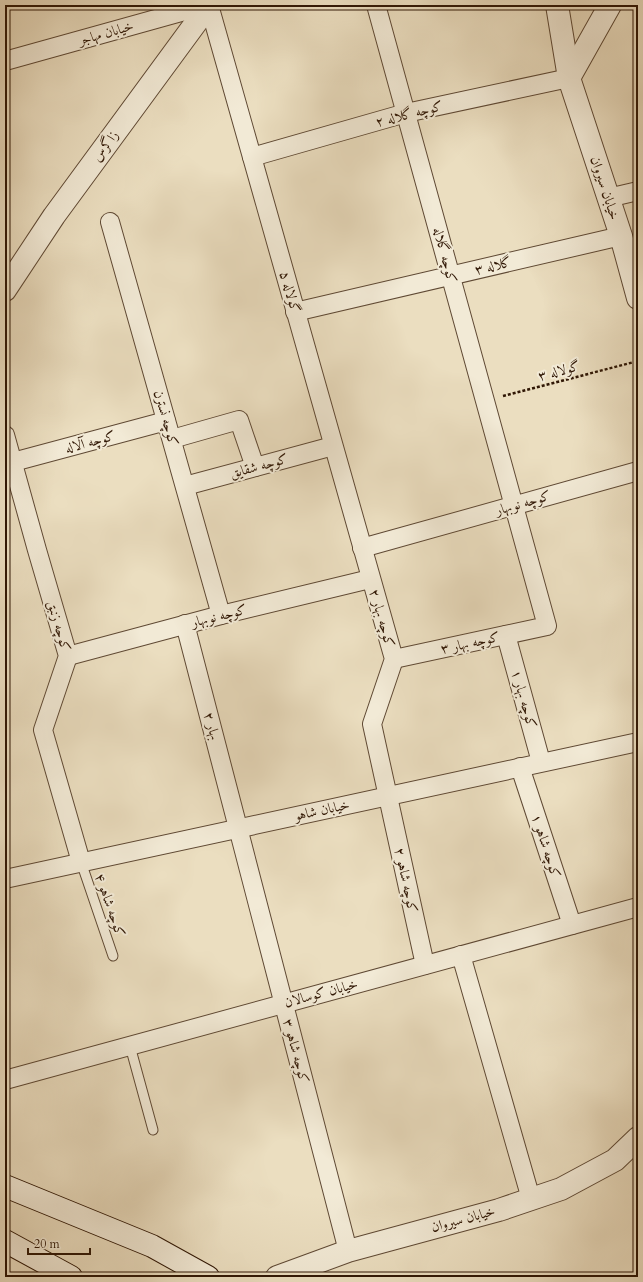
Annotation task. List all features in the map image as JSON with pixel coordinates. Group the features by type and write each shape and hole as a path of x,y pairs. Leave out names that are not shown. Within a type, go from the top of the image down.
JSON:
{"street":[{"name":"خیابان مهاجر","path":"5,61 208,5"},
{"name":"گولاله ۵","path":"208,5 370,579"},
{"name":"زاگرس","path":"5,290 54,216 208,5"},
{"name":"کوچه گلاله","path":"376,5 514,505"},
{"name":"خیابان سیروان","path":"557,5 569,78 620,236 638,298"},
{"path":"569,78 610,5"},
{"name":"کوچه گلاله ۲","path":"252,157 406,113 569,78"},
{"path":"608,198 638,190"},
{"name":"کوچه نسترن","path":"110,222 221,615"},
{"name":"گلاله ۳","path":"295,312 620,236"},
{"path":"172,439 239,420 255,467"},
{"name":"کوچه آلاله","path":"13,462 166,421"},
{"name":"کوچه زنبق","path":"5,435 68,656 43,730 81,862"},
{"name":"کوچه شقایق","path":"185,486 333,446"},
{"name":"کوچه نوبهار","path":"362,548 638,470"},
{"name":"کوچه بهار ۳","path":"394,659 547,626 514,505"},
{"name":"کوچه نوبهار","path":"68,656 221,615 370,579"},
{"name":"کوچه بهار ۲","path":"370,579 394,659 372,724 388,796"},
{"name":"بهار ۲","path":"186,624 239,828"},
{"name":"کوچه بهار ۱","path":"506,635 542,762"},
{"name":"خیابان شاهو","path":"5,879 638,742"},
{"name":"کوچه شاهو ۱","path":"520,767 572,925"},
{"name":"کوچه شاهو ۲","path":"388,796 425,965"},
{"name":"کوچه شاهو ۳","path":"239,828 348,1251"},
{"name":"خیابان کوسالان","path":"5,1080 638,907"},
{"path":"461,955 531,1199"},
{"name":"خیابان سیروان","path":"277,1277 348,1251 499,1210 561,1188 615,1160 638,1138"},
{"path":"5,1186 152,1246 208,1277"},
{"path":"5,1241 71,1277"}],"lane":[{"name":"کوچه شاهو ۴","path":"81,862 114,956"},
{"path":"130,1046 152,1130"}],"path":[{"name":"گولاله ۳","path":"485,401 638,361"}]}
